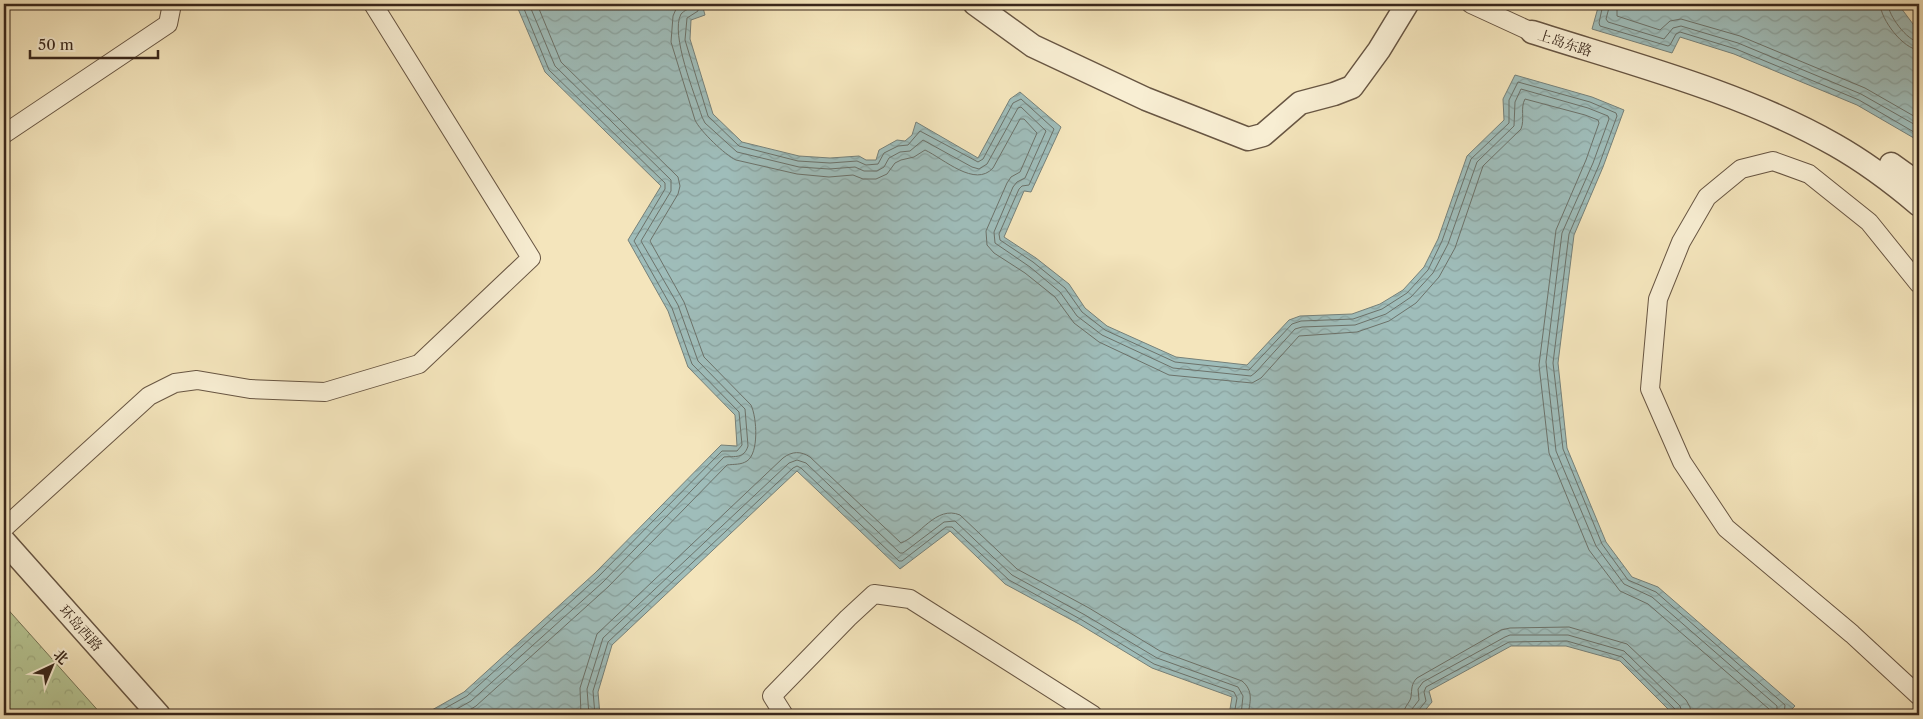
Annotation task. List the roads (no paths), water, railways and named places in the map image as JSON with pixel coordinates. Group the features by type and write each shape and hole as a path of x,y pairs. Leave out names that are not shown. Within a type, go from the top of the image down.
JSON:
{"street":[{"path":"4,134 168,24 172,4"},
{"path":"4,528 149,396 175,383 197,380 250,389 325,392 419,364 530,258 373,4"},
{"path":"974,4 1033,46 1146,99 1248,139 1263,135 1300,103 1352,87 1379,50 1407,4"},
{"path":"1471,4 1532,32"},
{"name":"上岛东路","path":"1532,32 1609,43 1712,79 1842,133 1883,158 1919,184"},
{"name":"上岛东路","path":"1532,32 1715,92 1778,117 1835,145 1888,179 1919,204"},
{"path":"1919,284 1869,222 1809,174 1774,161 1741,169 1707,198 1682,242 1658,299 1650,389 1682,462 1726,528 1852,634 1919,696"},
{"name":"环岛西路","path":"4,541 159,715"},
{"name":"环岛西路","path":"4,562 140,715"},
{"path":"784,715 772,696 874,594 910,599 1093,715"}],"water":[{"path":"516,4 702,4 705,15 691,20 690,39 713,114 742,142 799,156 830,158 859,156 866,160 876,160 879,150 897,140 905,141 912,135 916,122 978,158 1010,99 1020,92 1061,127 1031,192 1024,191 1004,237 1036,258 1069,284 1085,308 1107,326 1176,357 1247,365 1289,320 1300,316 1352,314 1380,304 1403,290 1424,267 1438,239 1467,156 1504,120 1503,99 1515,75 1592,97 1624,110 1603,167 1574,235 1558,363 1567,448 1606,542 1632,577 1658,587 1795,706 1788,713 1790,715 1674,715 1620,661 1566,646 1511,646 1429,691 1432,702 1421,715 1229,715 1232,697 1152,668 1079,624 1005,584 950,531 900,569 797,471 612,645 598,692 600,715 423,715 464,692 595,573 721,445 737,446 735,415 688,367 668,311 628,240 661,186 545,72"},
{"path":"1599,4 1898,4 1919,32 1919,141 1857,105 1734,54 1680,37 1672,53 1592,29"}]}
